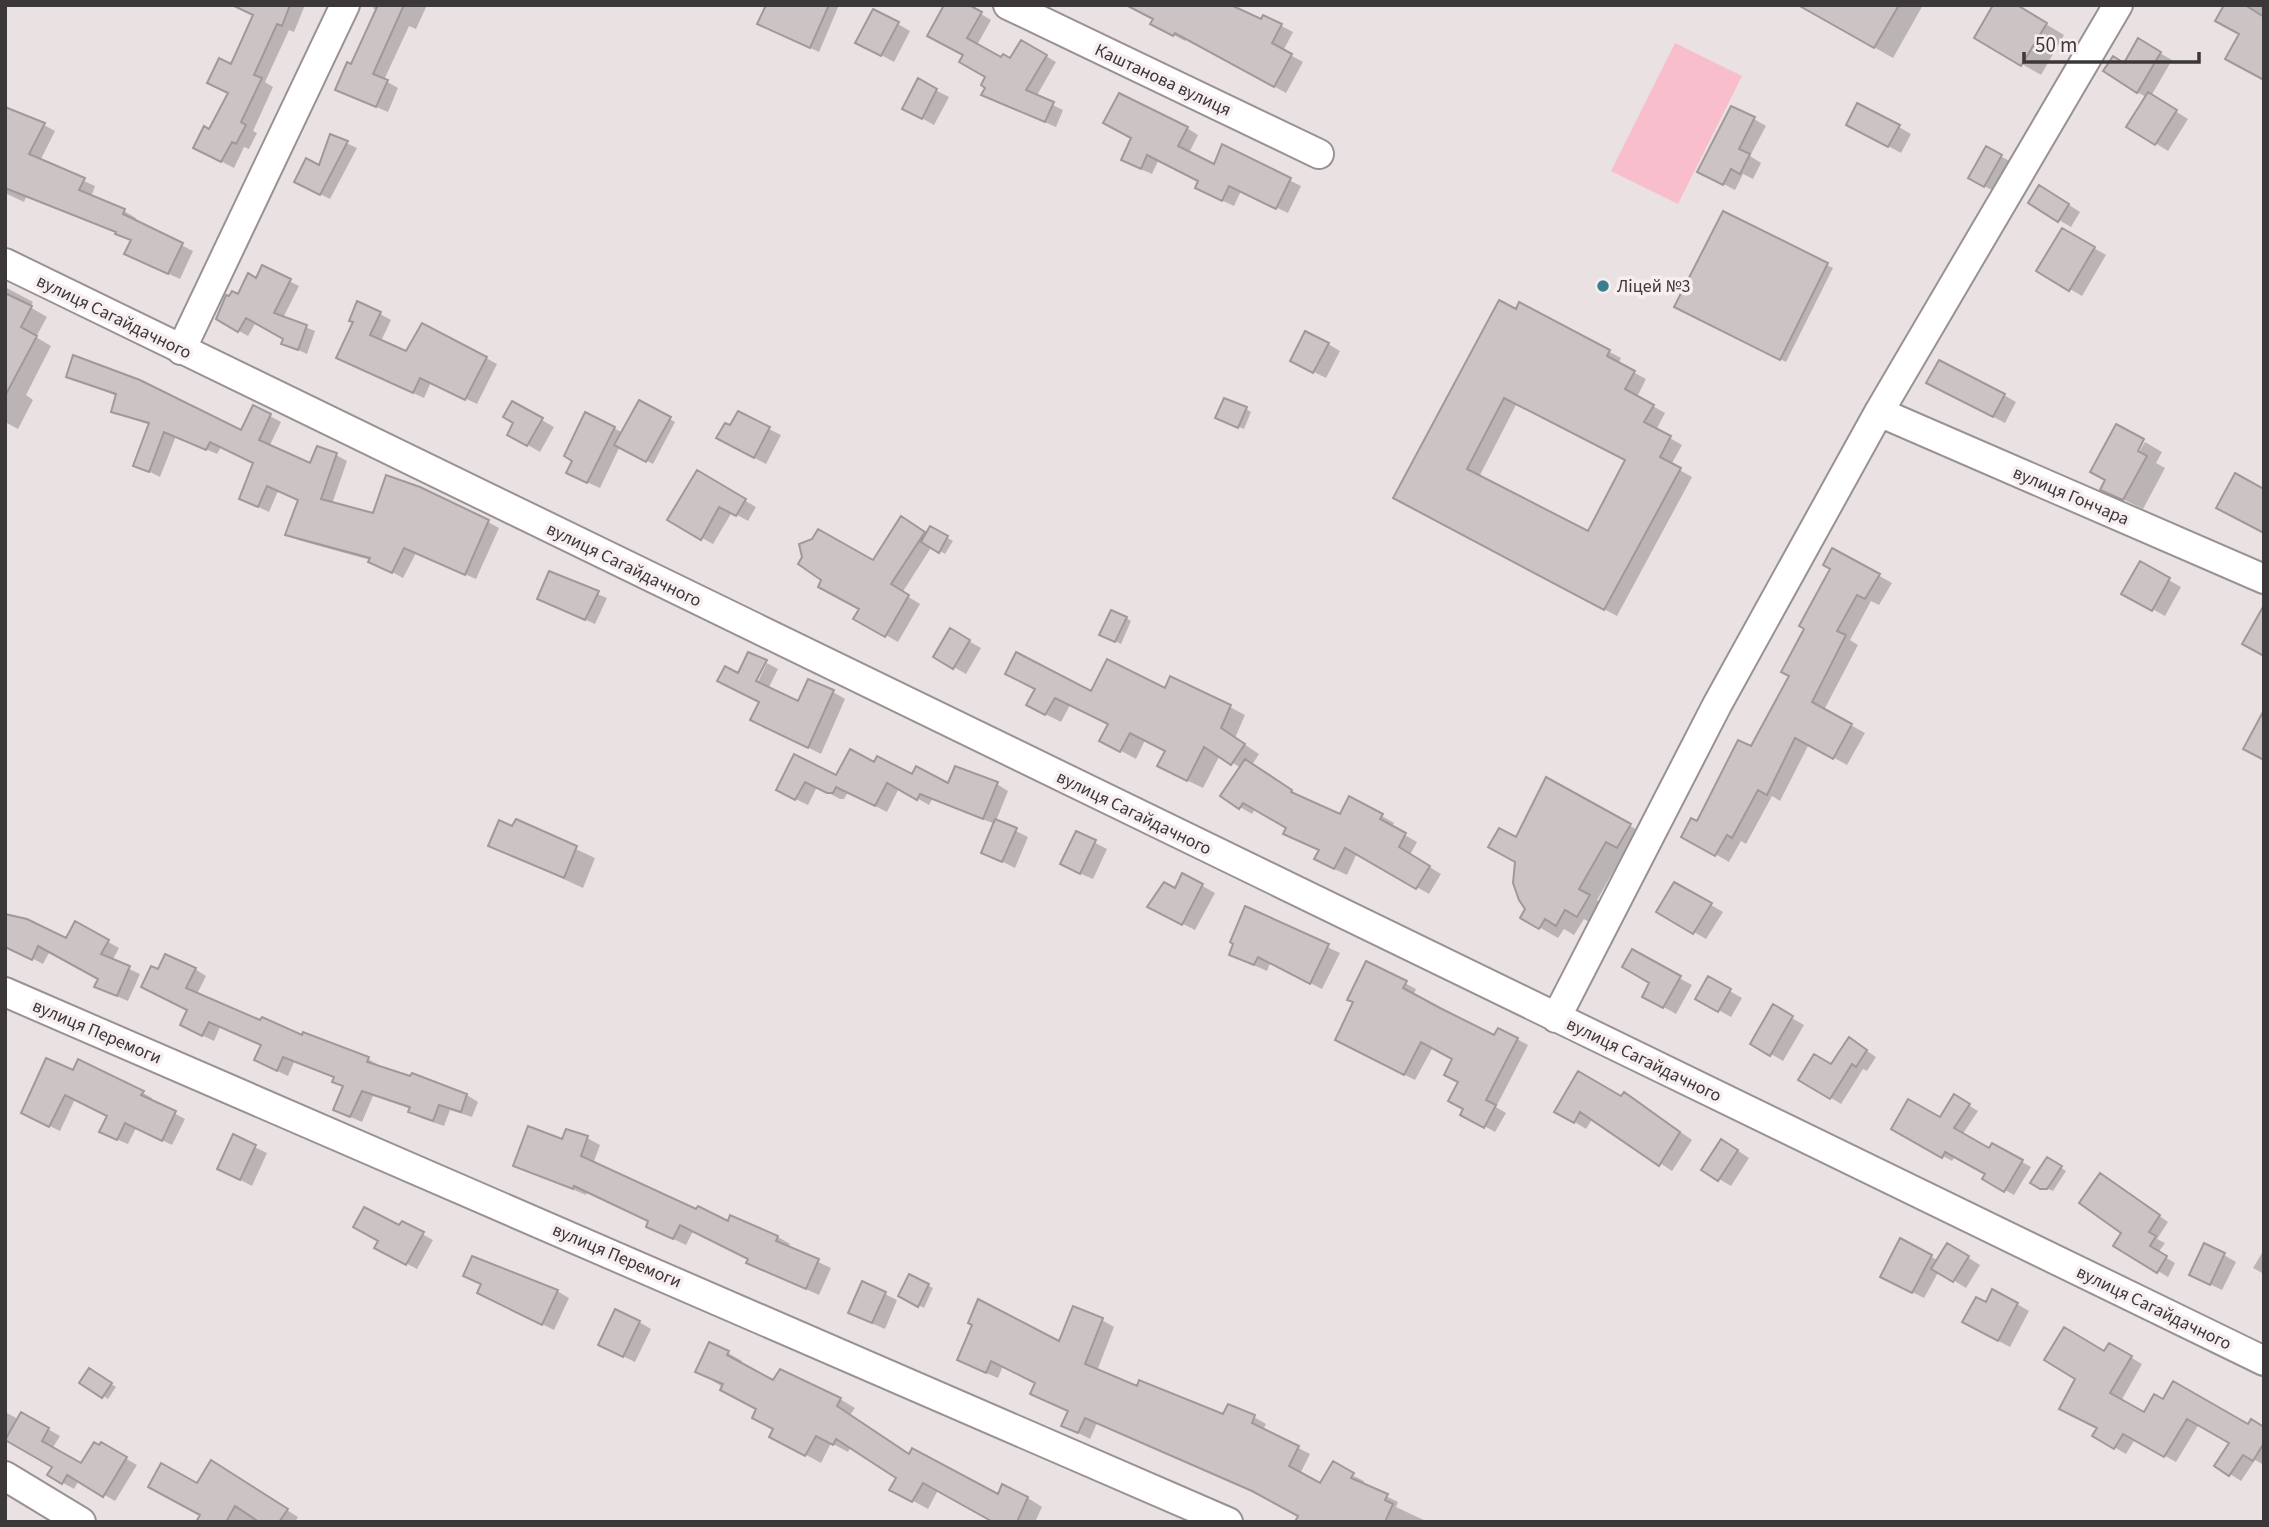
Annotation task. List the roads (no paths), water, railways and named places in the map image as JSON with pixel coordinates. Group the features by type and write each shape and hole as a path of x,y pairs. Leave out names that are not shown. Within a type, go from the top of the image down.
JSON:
{"street":[{"path":"181,351 345,5"},
{"name":"Каштанова вулиця","path":"1008,5 1320,154"},
{"path":"1556,1018 1717,705 1879,412 2118,5"},
{"name":"вулиця Сагайдачного","path":"5,263 181,351 2264,1361"},
{"name":"вулиця Гончара","path":"1879,412 2264,579"},
{"name":"вулиця Перемоги","path":"5,992 1228,1522"},
{"path":"5,1476 81,1522"}],"place":[{"name":"Ліцей №3","path":"1603,286"}]}
